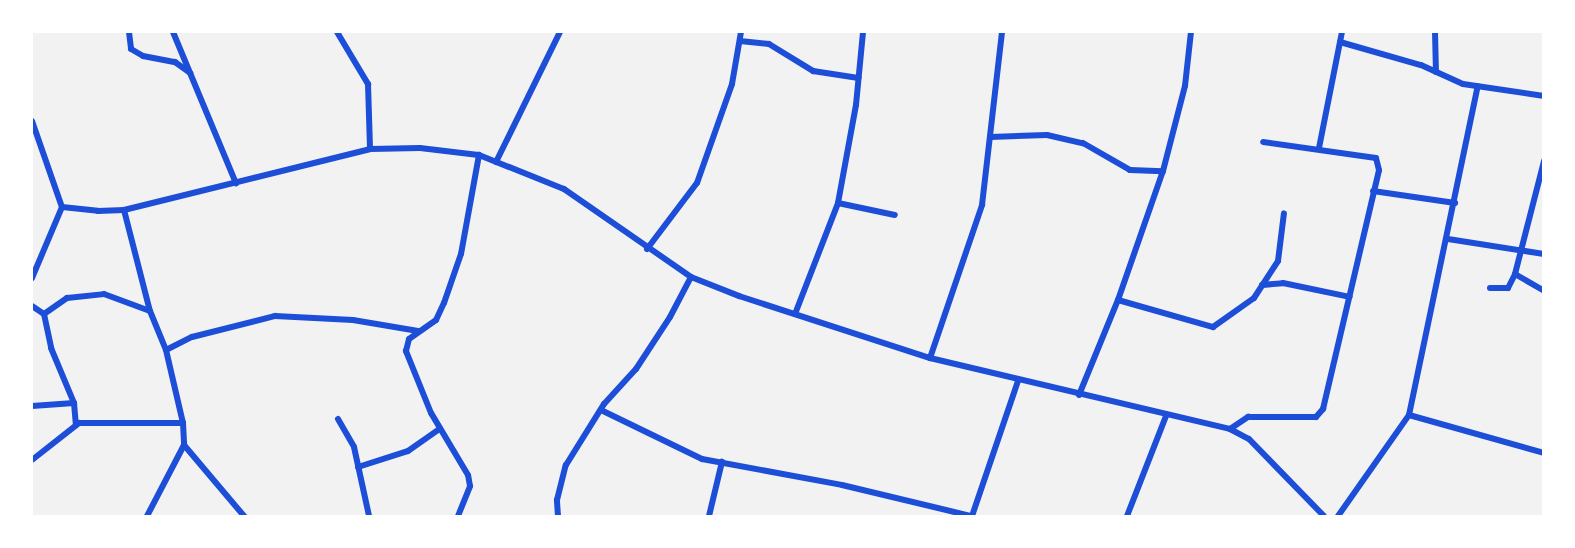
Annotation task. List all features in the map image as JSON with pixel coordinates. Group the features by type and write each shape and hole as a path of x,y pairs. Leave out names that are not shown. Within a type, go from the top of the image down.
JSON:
{"street":[{"path":"129,32 131,49 143,56 175,62 190,73"},
{"path":"173,32 236,183"},
{"path":"337,32 368,84 370,149"},
{"path":"496,162 560,32"},
{"path":"647,249 697,183 732,84 741,32"},
{"path":"795,314 838,203 863,32"},
{"path":"930,358 982,205 1002,32"},
{"path":"1079,395 1118,300 1163,171 1185,86 1191,32"},
{"path":"1319,148 1342,32"},
{"path":"1435,32 1436,72"},
{"path":"740,41 769,44 813,71 858,78"},
{"path":"1340,42 1478,86 1544,96"},
{"path":"1338,516 1409,415 1448,240 1472,101 1478,86"},
{"path":"32,121 62,207 32,278"},
{"path":"990,137 1047,135 1083,143 1130,170 1163,171"},
{"path":"1230,429 1248,417 1316,417 1323,409 1379,170 1376,158 1319,148 1290,149 1263,142"},
{"path":"62,207 124,210 370,149 420,148 479,156 564,189 647,249 691,277 930,358 1018,381 1230,429 1249,439 1321,515"},
{"path":"458,516 470,486 468,475 440,429 409,366 409,339 436,320 454,274 479,156"},
{"path":"1490,288 1508,288 1515,274 1544,161"},
{"path":"1373,191 1455,203"},
{"path":"838,203 895,215"},
{"path":"124,210 150,311 166,350 183,423 183,445 147,516"},
{"path":"1118,300 1212,327 1254,298 1278,261 1284,213"},
{"path":"1448,240 1544,254"},
{"path":"1515,274 1544,291"},
{"path":"558,516 557,500 567,465 670,317 691,277"},
{"path":"1262,285 1283,283 1350,297"},
{"path":"44,314 67,298 104,294 150,311"},
{"path":"32,306 44,314 51,348 74,403 76,425"},
{"path":"166,350 192,337 275,316 353,320 418,331"},
{"path":"603,411 672,447 722,462 842,484 971,516 1018,381"},
{"path":"32,406 74,403"},
{"path":"1409,415 1544,453"},
{"path":"1127,516 1166,416"},
{"path":"338,419 354,447 369,516"},
{"path":"32,460 76,425 183,423"},
{"path":"358,467 408,451 440,429"},
{"path":"183,445 244,516"},
{"path":"709,516 722,462"}]}
